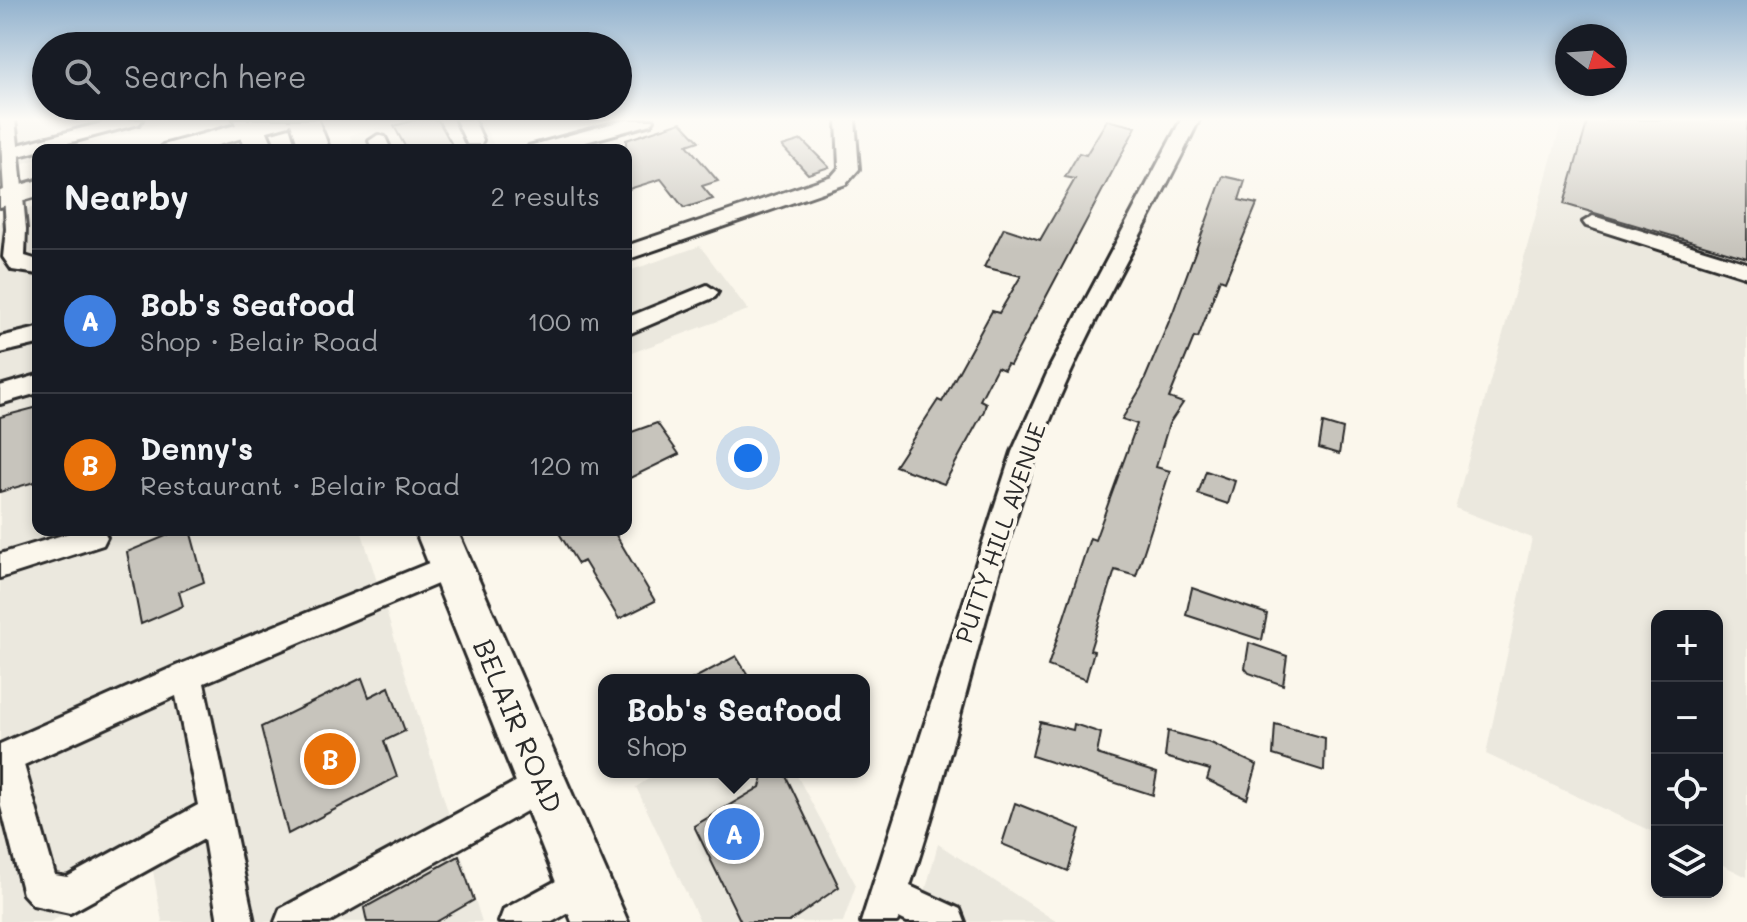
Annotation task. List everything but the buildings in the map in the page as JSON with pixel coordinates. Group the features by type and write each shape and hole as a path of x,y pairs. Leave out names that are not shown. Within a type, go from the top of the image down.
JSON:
{"highway":[{"name":"BELAIR ROAD","path":"444,548 592,903"}],"street":[{"path":"7,163 17,194 10,237 14,257 20,265 32,266"},
{"path":"632,251 832,185 849,169 849,163"},
{"name":"PUTTY HILL AVENUE","path":"884,909 995,538 1027,448 1061,373 1168,163"},
{"path":"1593,222 1747,270"},
{"path":"10,237 32,226"},
{"path":"10,237 32,246"},
{"path":"632,324 707,292"},
{"path":"0,345 32,337"},
{"path":"0,395 32,386"},
{"path":"0,566 93,537"},
{"path":"217,813 70,895 46,892 36,881 3,759 187,676 444,548"},
{"path":"187,676 217,813 236,922"},
{"path":"293,922 541,784"},
{"path":"517,922 592,903"},
{"path":"884,909 947,922"}],"shaded area":[{"path":"0,163 24,163 0,170"},
{"path":"1550,163 1747,163 1747,877 1723,865 1723,610 1651,610 1651,831 1486,754 1532,538 1455,508"},
{"path":"32,208 32,536 363,536 482,922 162,922 152,865 50,922 0,922 0,217"},
{"path":"700,246 748,310 632,353 632,270"},
{"path":"650,778 798,778 856,885 843,922 700,922 636,787"},
{"path":"938,844 1057,922 917,922"}],"place":[{"name":"Denny's","path":"330,759"},
{"name":"Bob's Seafood","path":"734,834"}]}
